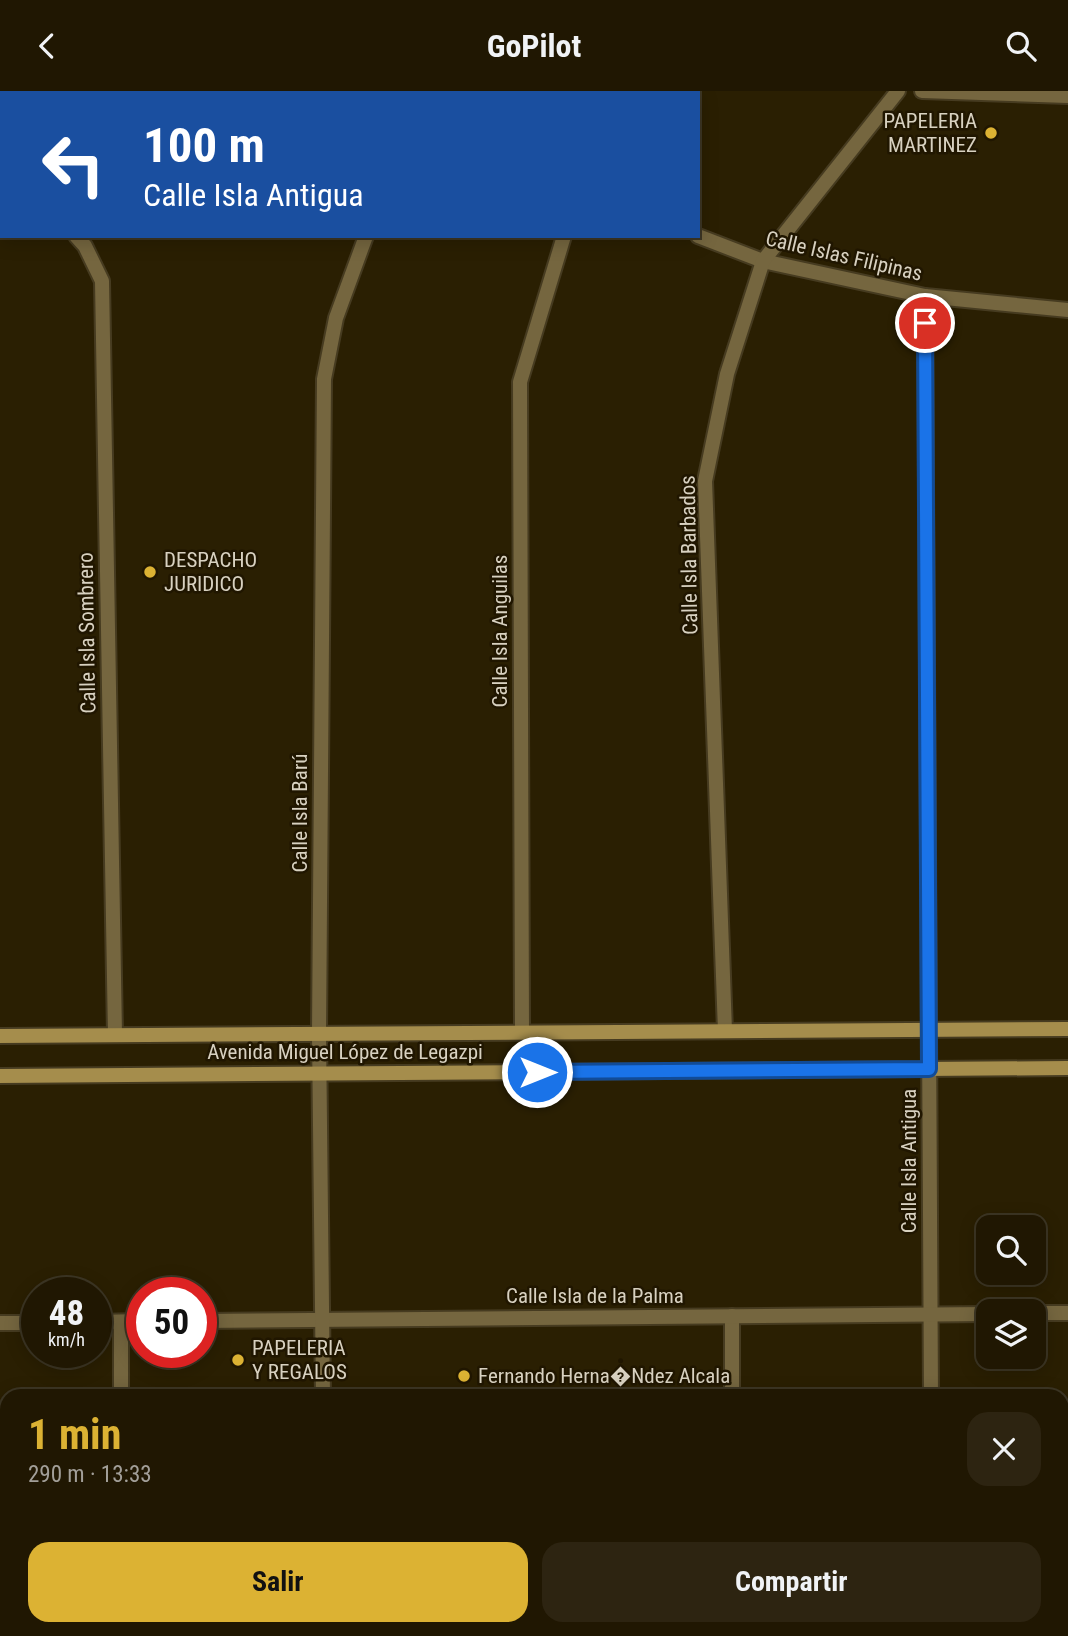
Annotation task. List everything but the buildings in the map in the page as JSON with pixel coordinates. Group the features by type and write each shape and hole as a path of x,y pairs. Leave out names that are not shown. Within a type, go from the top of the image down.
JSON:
{"main road":[{"name":"Avenida Miguel López de Legazpi","path":"0,1037 1068,1028"},
{"name":"Avenida Miguel López de Legazpi","path":"0,1076 1068,1068"}],"street":[{"name":"Calle Isla Barbados","path":"724,1031 705,481 727,374 763,261 898,91"},
{"path":"922,91 1068,96"},
{"name":"Calle Islas Filipinas","path":"700,237 763,261 925,296 1068,310"},
{"name":"Calle Isla Sombrero","path":"78,238 85,246 102,281 115,1035"},
{"name":"Calle Isla Barú","path":"323,1389 319,1034 324,379 336,318 365,238"},
{"name":"Calle Isla Anguilas","path":"522,1032 520,382 563,238"},
{"name":"Calle Isla Antigua","path":"925,296 931,1389"},
{"path":"1046,1314 1068,1313"},
{"name":"Calle Isla de la Palma","path":"217,1321 976,1314"},
{"path":"732,1316 732,1389"},
{"path":"0,1323 21,1322"},
{"path":"112,1322 126,1322"},
{"path":"121,1322 121,1389"}],"place":[{"name":"PAPELERIA MARTINEZ","path":"991,133"},
{"name":"DESPACHO JURIDICO","path":"150,572"},
{"name":"PAPELERIA Y REGALOS","path":"238,1360"},
{"name":"Fernando Herna�Ndez Alcala","path":"464,1376"}],"route":[{"path":"537,1072 929,1069 925,323"}]}
